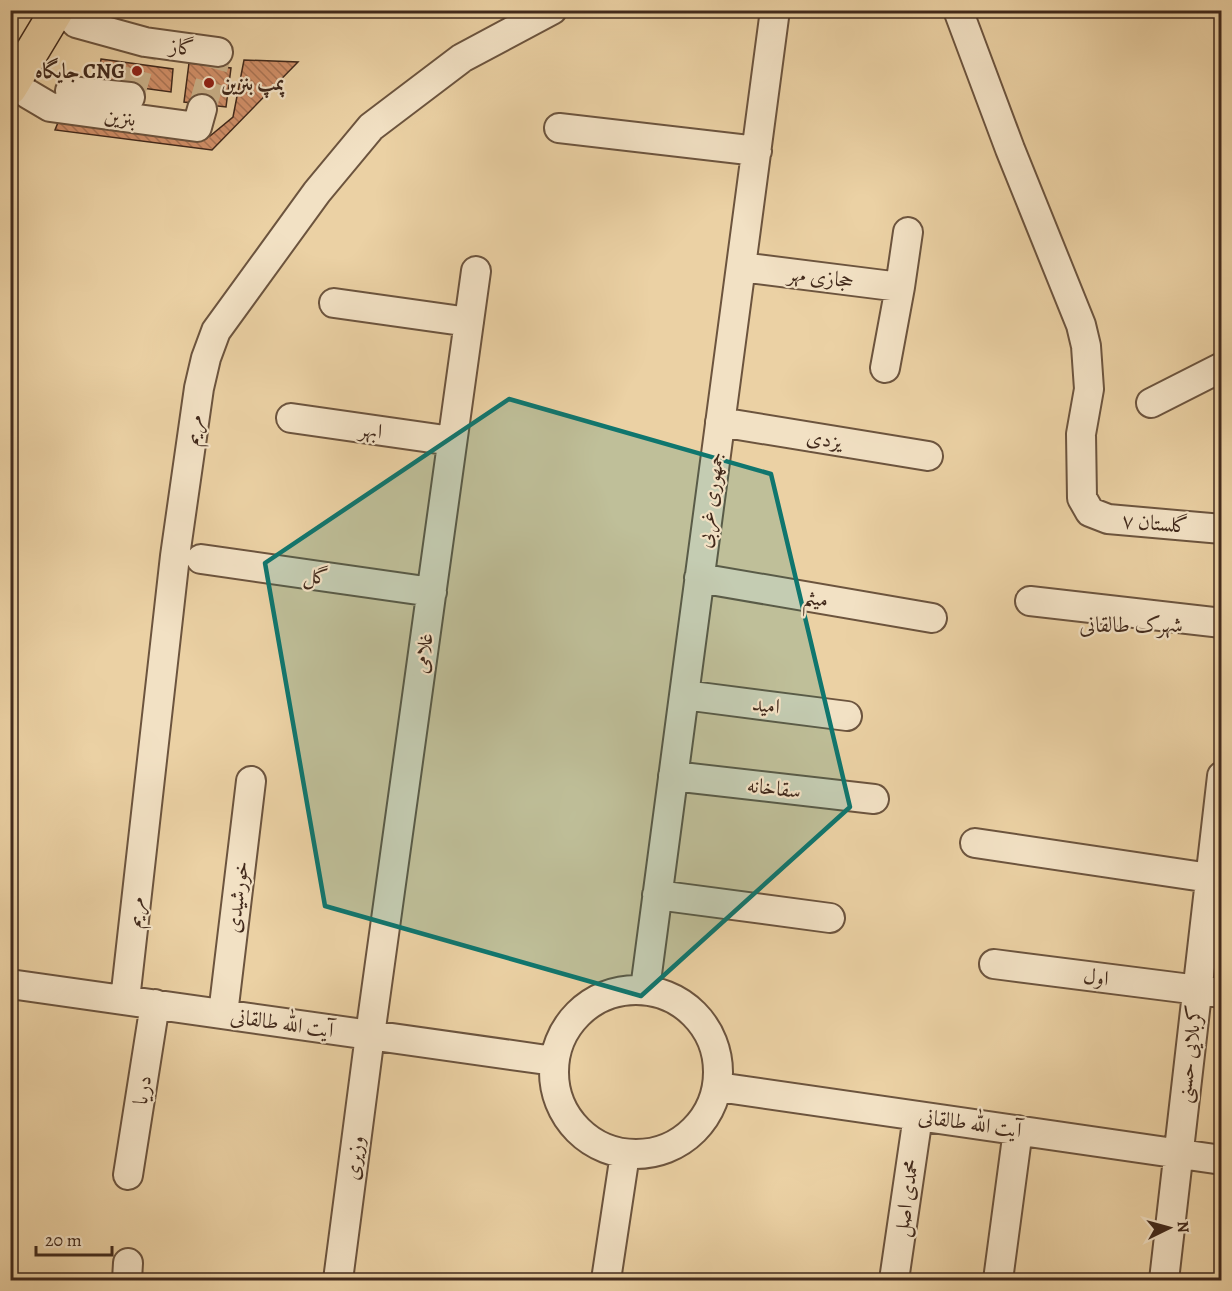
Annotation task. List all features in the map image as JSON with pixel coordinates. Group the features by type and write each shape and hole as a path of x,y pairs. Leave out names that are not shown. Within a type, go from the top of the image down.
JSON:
{"main road":[{"path":"16,95 57,10"}],"street":[{"name":"گاز","path":"65,10 76,23 144,47 218,52"},
{"name":"مریم","path":"125,1000 175,556 200,388 206,358 216,330 317,192 371,127 462,58 552,10"},
{"name":"جمهوری غربی","path":"645,989 776,10"},
{"name":"گلستان ۷","path":"958,10 1081,325 1086,346 1089,388 1081,434 1082,498 1090,512 1108,519 1221,529"},
{"path":"16,95 59,90 130,97"},
{"name":"بنزین","path":"16,95 50,107 197,128 202,109"},
{"path":"559,128 757,151"},
{"path":"885,368 908,232"},
{"name":"حجازی مهر","path":"741,267 900,287"},
{"name":"غلامی","path":"370,1035 476,271"},
{"path":"334,303 469,322"},
{"path":"1151,404 1221,367"},
{"name":"ابهر","path":"291,418 452,441"},
{"name":"یزدی","path":"720,422 928,456"},
{"name":"گل","path":"201,559 432,592"},
{"name":"میثم","path":"699,578 933,618"},
{"path":"1030,601 1221,623"},
{"name":"امید","path":"684,695 847,716"},
{"name":"سقاخانه","path":"673,776 874,799"},
{"name":"کربلایی حسنی","path":"1178,1154 1209,992 1210,878 1221,776"},
{"name":"خورشیدی","path":"223,1014 251,781"},
{"path":"975,843 1210,878"},
{"path":"657,895 830,918"},
{"name":"اول","path":"994,964 1209,992"},
{"name":"آیت الله طالقانی","path":"10,984 554,1061"},
{"path":"645,989 671,996 693,1012 710,1033 718,1059 718,1087 709,1111 694,1131 674,1146 650,1154 625,1154 600,1147 579,1132 563,1112 554,1087 554,1061 561,1037 575,1015 595,999 619,990 645,989"},
{"name":"دریا","path":"128,1175 155,1004"},
{"name":"وزیری","path":"338,1281 370,1035"},
{"name":"آیت الله طالقانی","path":"718,1087 1221,1160"},
{"name":"محمدی اصل","path":"894,1281 918,1116"},
{"path":"998,1281 1018,1130"},
{"path":"606,1281 625,1154"},
{"path":"1164,1281 1178,1154"}],"highlighted area":[{"path":"509,399 771,474 850,807 641,996 325,906 265,563"}],"building":[{"path":"101,59 173,69 171,92 98,82"},
{"path":"244,60 298,62 212,150 55,130 59,120 210,136 233,117"},
{"path":"189,63 231,68 226,107 184,102"}],"tunnel":[{"path":"202,109 218,52"},
{"path":"130,97 143,53"}],"place":[{"name":"جایگاه CNG","path":"137,71"},
{"name":"پمپ بنزین","path":"209,83"}],"district":[{"name":"شهرک طالقانی","path":"1131,625"}]}
